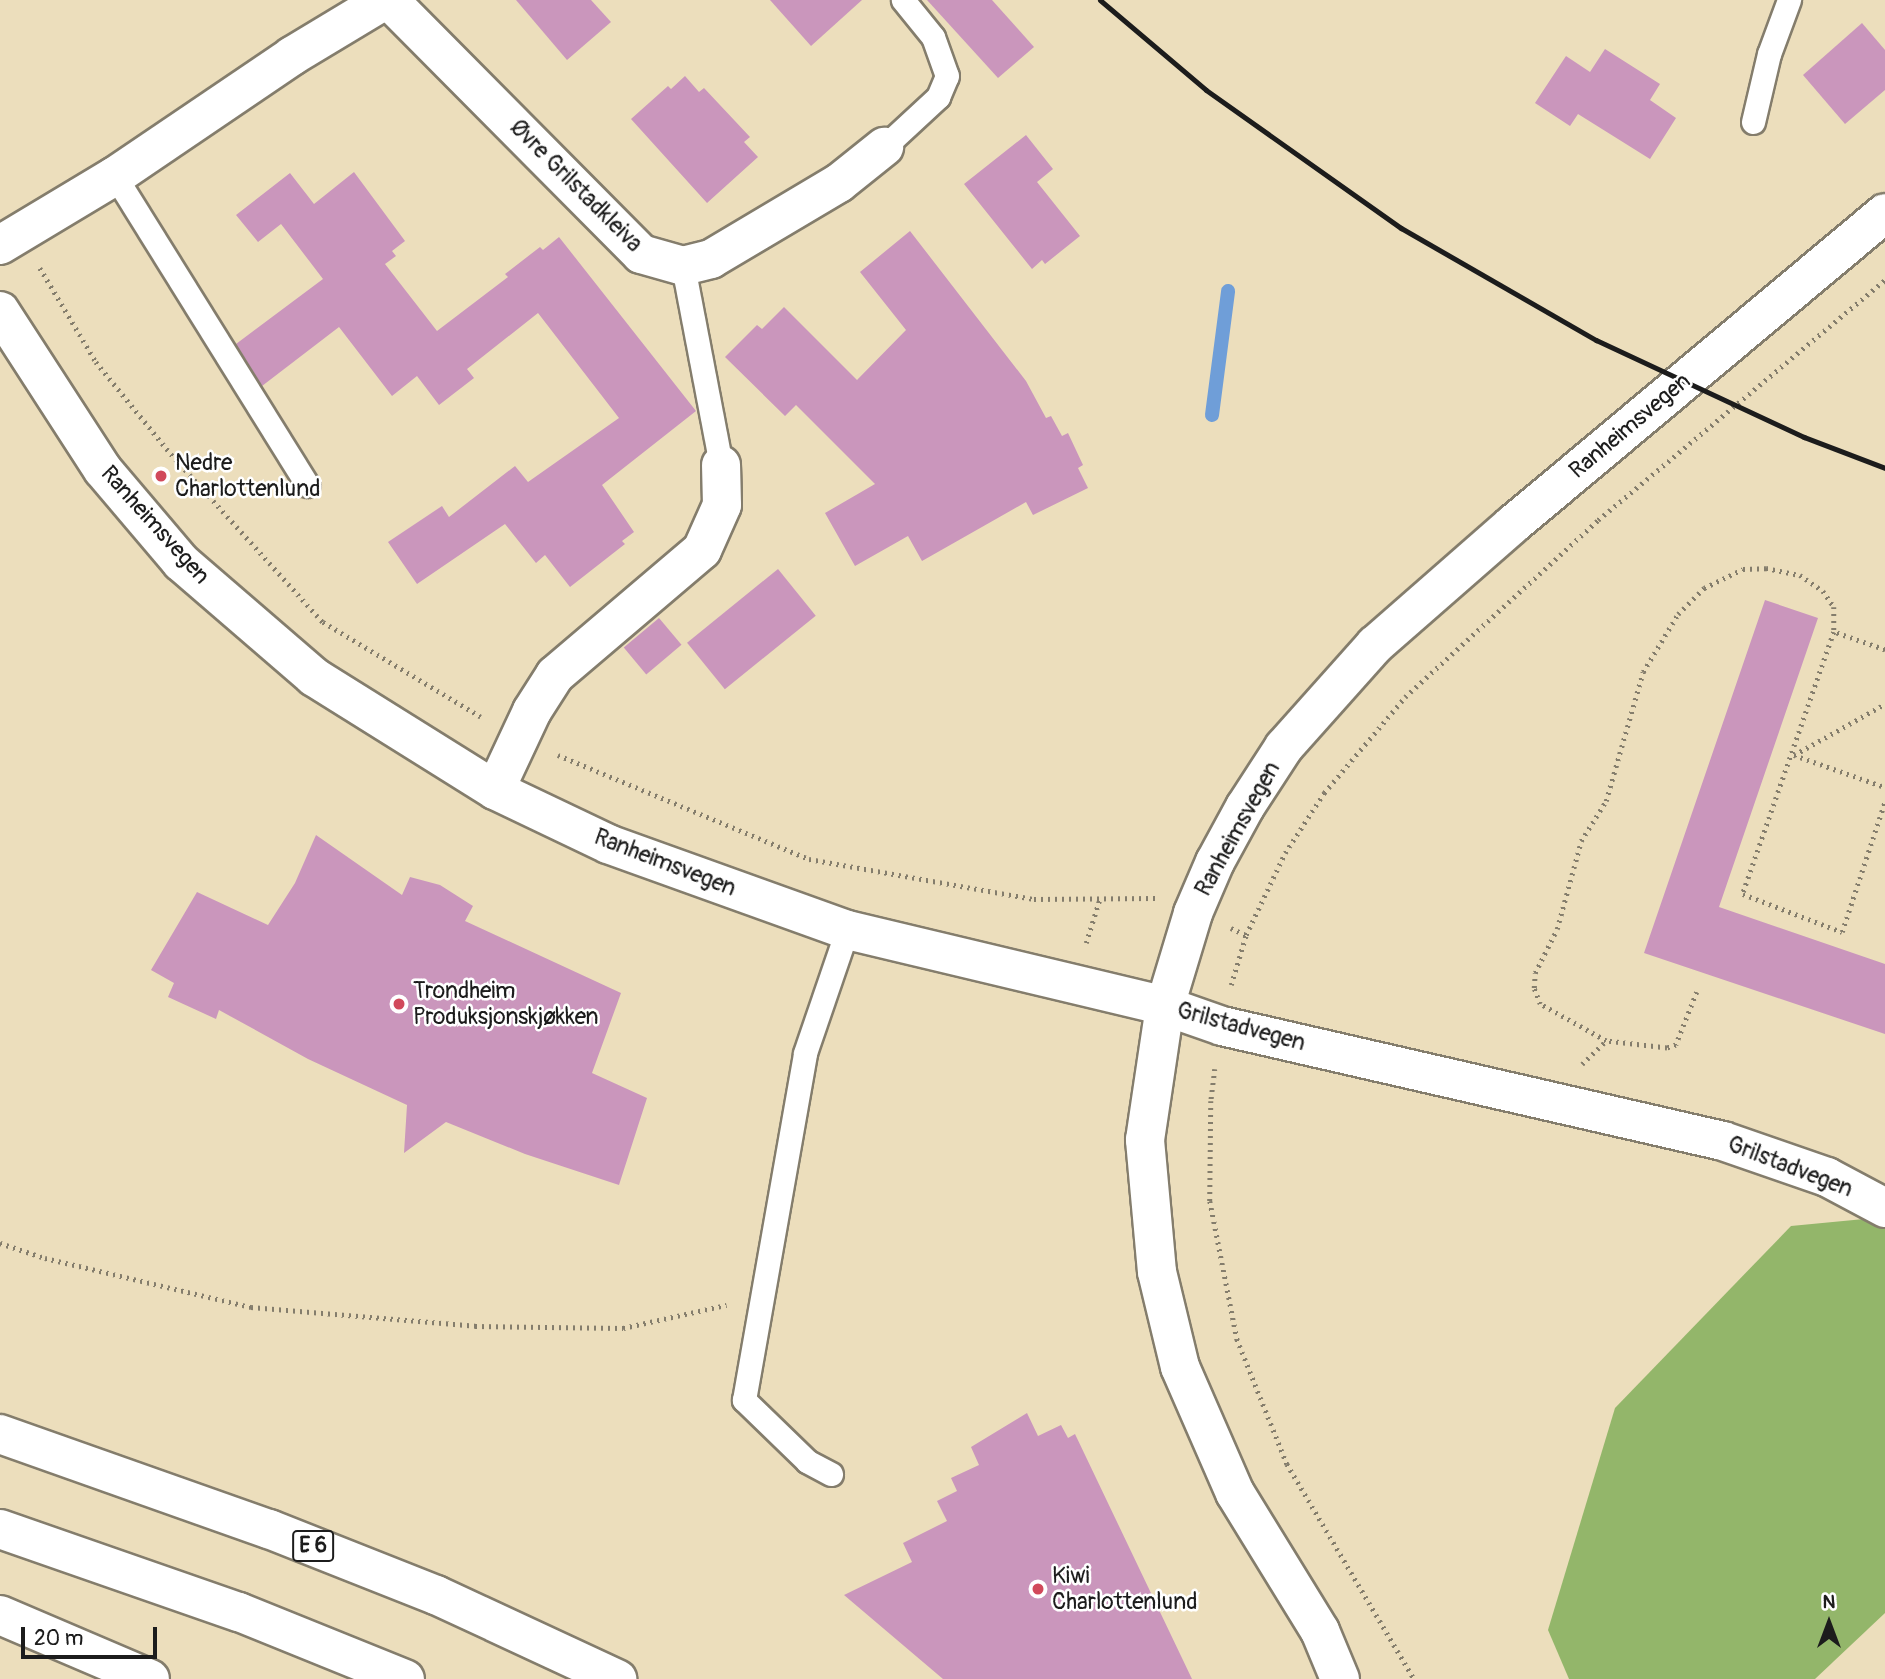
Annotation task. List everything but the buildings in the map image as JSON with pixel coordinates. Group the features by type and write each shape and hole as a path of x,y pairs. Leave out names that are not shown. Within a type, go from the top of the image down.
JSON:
{"main road":[{"name":"Øvre Grilstadkleiva","path":"0,245 115,176 292,56 387,0 641,254 683,265 711,259 839,183 884,147"},
{"name":"Ranheimsvegen","path":"0,311 103,470 181,562 314,677 495,790 608,845 847,930 1165,1006 1194,913 1215,862 1245,807 1284,747 1328,694 1375,645 1512,526 1885,213"},
{"path":"495,790 532,711 555,676 702,551 722,505 721,465"},
{"name":"Grilstadvegen","path":"1340,1679 1320,1631 1235,1493 1180,1367 1157,1272 1145,1140 1165,1006 1222,1026 1723,1141 1827,1177 1885,1208"},
{"name":"E 6","path":"0,1434 282,1534 436,1595 617,1679"},
{"path":"0,1529 239,1612 405,1679"},
{"path":"0,1615 150,1679"}],"lane":[{"name":"Øvre Grilstadkleiva","path":"884,147 937,97 947,76 933,37 903,0"},
{"path":"1753,122 1769,54 1789,0"},
{"path":"115,176 307,485"},
{"path":"683,265 721,465"},
{"path":"831,1474 807,1461 744,1400 804,1053 847,930"}],"path":[{"path":"1414,1679 1287,1464 1237,1339 1210,1201 1211,1101 1222,1026 1246,935 1285,853 1324,793 1405,697 1598,520 1885,280"},
{"path":"1697,992 1676,1045 1667,1048 1606,1041 1540,1004 1535,988 1535,972 1557,929 1581,841 1606,800 1643,673 1678,614 1704,588 1743,569 1766,568 1800,575 1823,591 1834,607 1834,632 1743,894 1842,932 1885,801"},
{"path":"1834,632 1885,650"},
{"path":"1793,755 1885,704"},
{"path":"1793,755 1885,787"},
{"path":"0,1243 45,1258 251,1307 475,1326 623,1328 763,1296"}],"green space":[{"path":"1885,1217 1885,1613 1815,1679 1569,1679 1548,1630 1615,1408 1791,1226"}],"waterway":[{"path":"1212,415 1228,291"}],"railway":[{"path":"1100,0 1206,90 1401,228 1596,340 1804,437 1885,468"}],"place":[{"name":"Nedre Charlottenlund","path":"161,476"},
{"name":"Trondheim Produksjonskjøkken","path":"399,1004"},
{"name":"Kiwi Charlottenlund","path":"1038,1589"}]}
